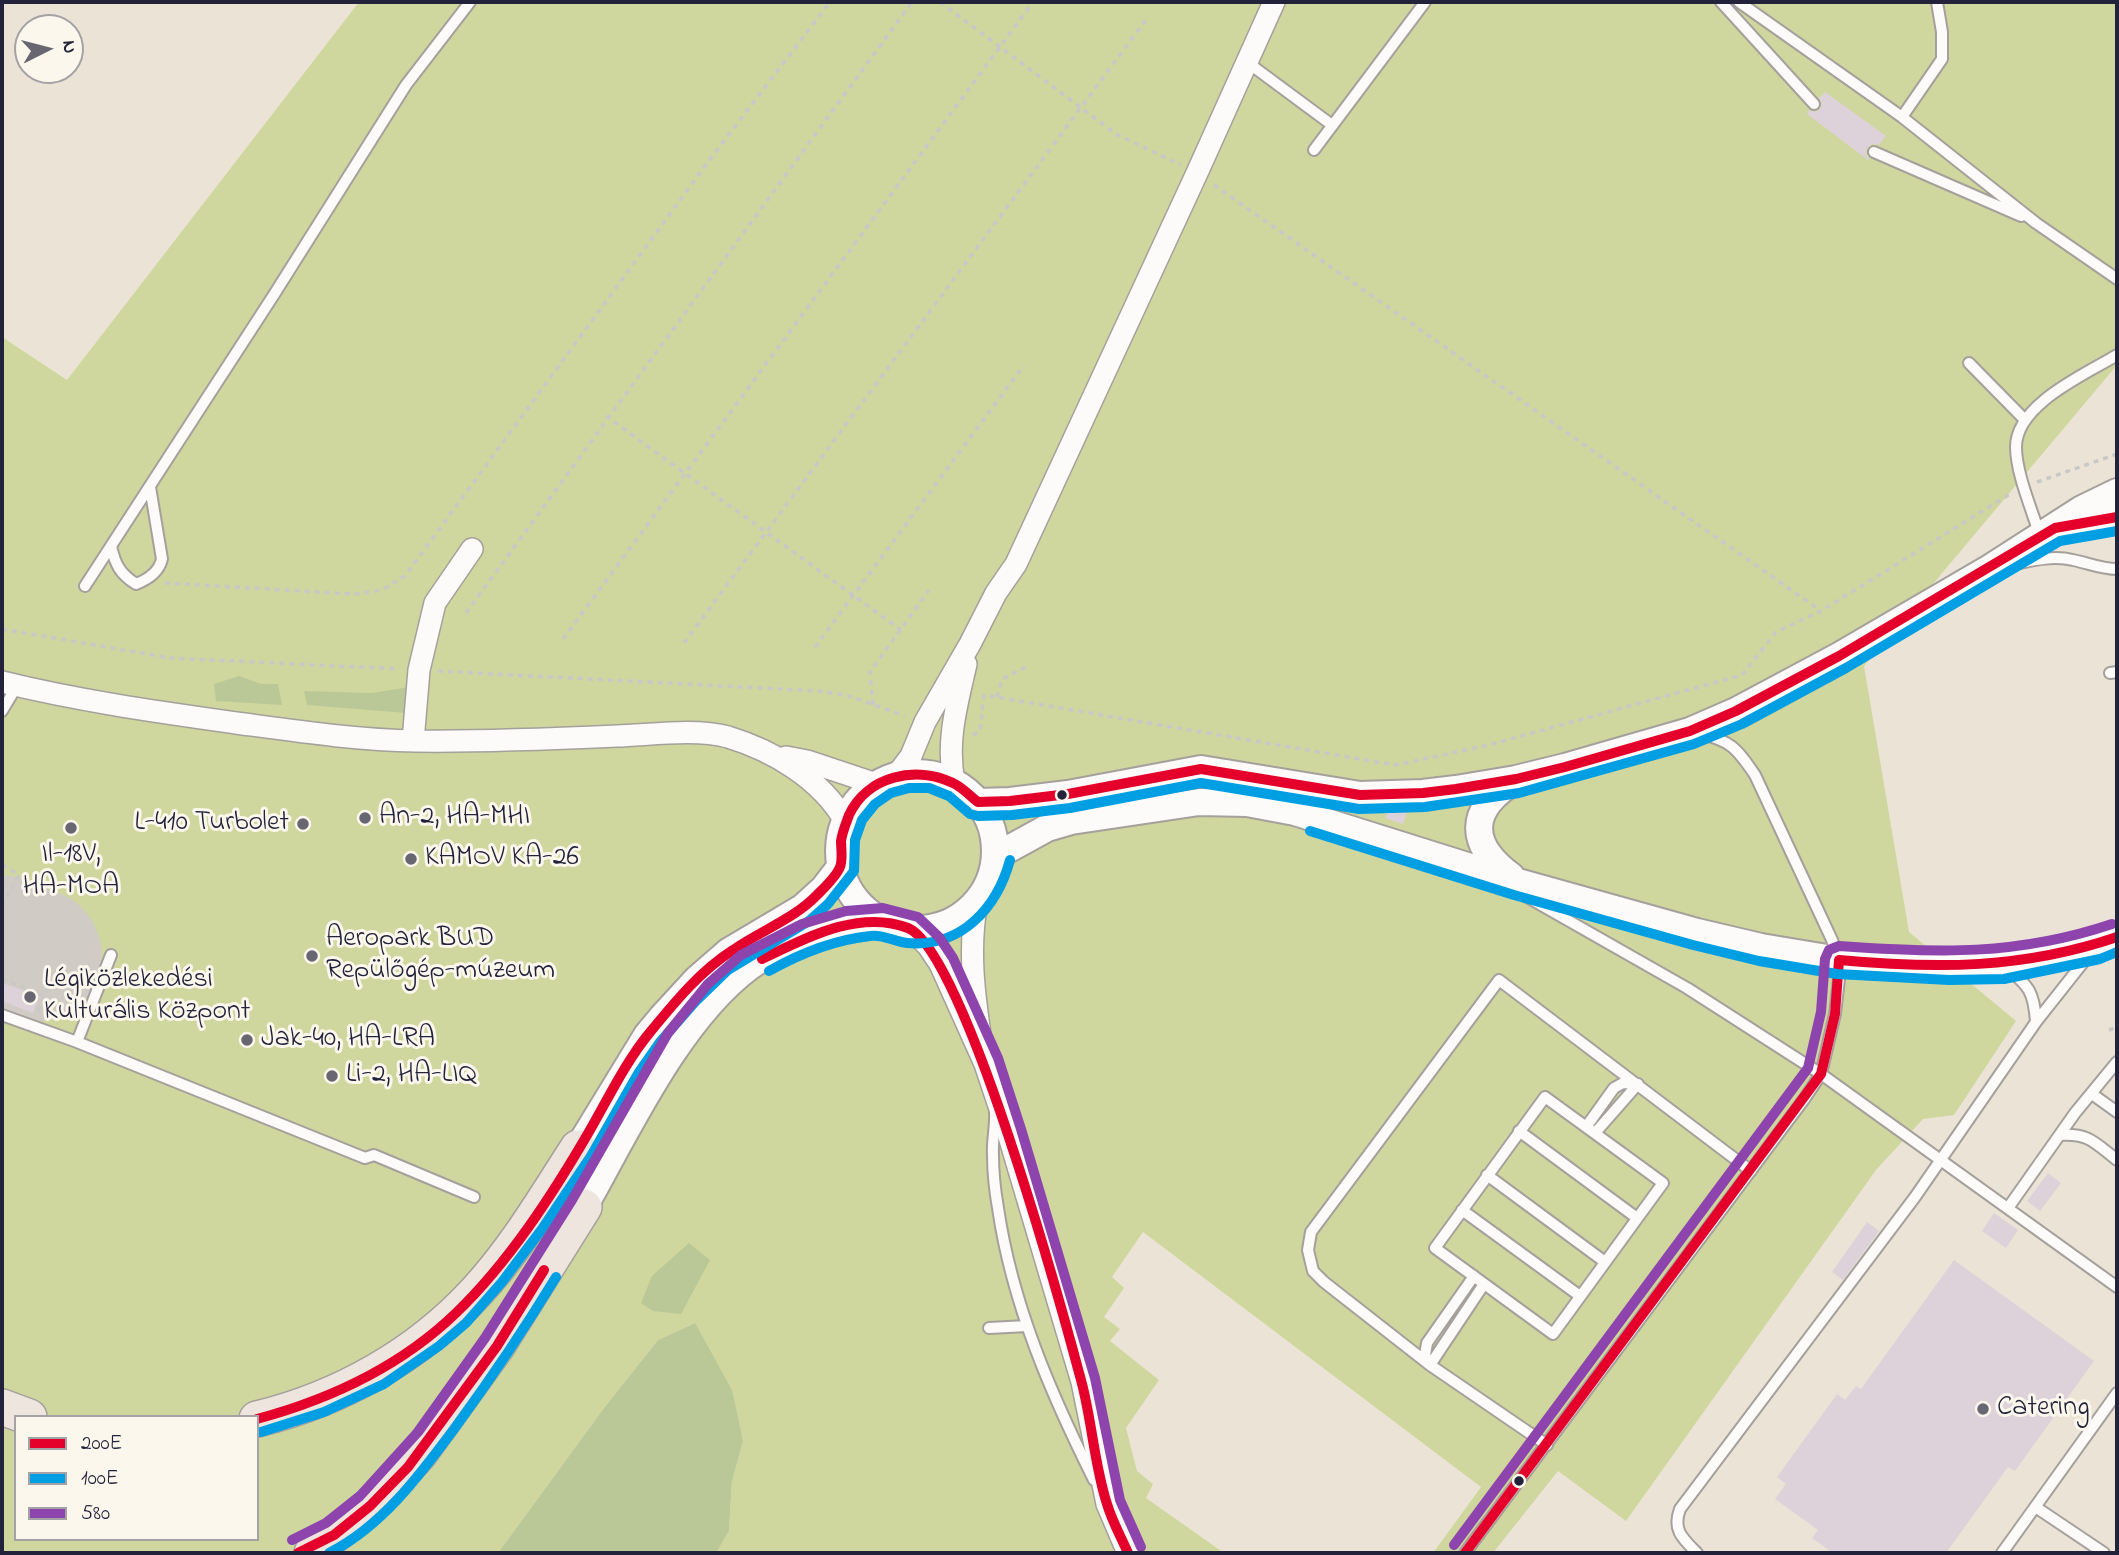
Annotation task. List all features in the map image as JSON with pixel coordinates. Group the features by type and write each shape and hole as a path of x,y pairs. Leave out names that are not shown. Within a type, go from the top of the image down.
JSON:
{"highway":[{"path":"445,1418 493,1306 578,1148"},
{"path":"259,1418 311,1404 365,1379 420,1342 452,1316 503,1260 578,1148"},
{"path":"298,1553 323,1544 370,1506 408,1467 498,1346 584,1207"}],"street":[{"path":"883,922 855,899 844,878 840,843 845,821 858,800 886,780 911,755 925,722 970,645 996,593 1016,564 1274,2"},
{"path":"978,802 1068,794 1201,769 1360,795 1423,793 1516,779 1636,748 1690,731 1737,711 1839,656 2048,533 2082,509 2117,492"},
{"path":"2048,533 2117,517"},
{"path":"413,741 419,670 435,603 472,549"},
{"path":"954,782 950,764 951,730 970,645"},
{"path":"9,684 138,709 317,734 413,741 708,734 727,737 767,753 817,783 834,802 845,821"},
{"path":"584,1207 680,1041 718,994 749,967 807,937 849,925 883,922 911,929 941,926 961,916 977,901 990,880 996,856 990,822 978,802 954,782 926,773 886,780 856,779 807,761 767,753"},
{"path":"1516,779 1496,793 1483,808 1480,828 1482,845 1494,863 1518,881"},
{"path":"996,856 1047,828 1071,821 1199,802 1247,803 1295,813 1697,932 1761,947 1839,960 1950,966 2002,965 2107,941"},
{"path":"578,1148 647,1035 697,979 728,953 803,908 824,888 841,866"},
{"path":"977,901 973,924 973,987 985,1064"},
{"path":"911,929 928,946 940,964 985,1064 1082,1382 1107,1504 1129,1553"}],"lane":[{"path":"85,586 406,85 470,2"},
{"path":"1314,150 1425,2"},
{"path":"1721,2 1814,104"},
{"path":"1739,2 1902,117 2036,223 2117,279"},
{"path":"1902,117 1942,59 1942,32 1937,2"},
{"path":"1247,62 1332,125"},
{"path":"1874,152 2036,223"},
{"path":"2048,533 2025,487 2018,463 2016,446 2025,420 2047,397 2117,355"},
{"path":"1969,363 2025,420"},
{"path":"111,546 114,561 123,575 136,583 146,580 161,567 150,487"},
{"path":"1990,568 2054,558 2071,559 2101,569 2117,569"},
{"path":"2,711 9,684"},
{"path":"1465,1553 1821,1074 1835,1014 1839,979 1839,960 1832,940 1755,775 1740,753 1724,739 1690,731"},
{"path":"1472,866 1687,988 1821,1074 2117,1287"},
{"path":"1697,1553 1676,1529 1676,1518 1680,1509 1940,1161 2036,1022 2107,941"},
{"path":"77,1041 111,955"},
{"path":"2002,965 2029,987 2035,1002 2036,1022"},
{"path":"1547,1445 1430,1365 1324,1282 1314,1270 1308,1250 1311,1232 1499,980 1751,1171"},
{"path":"2,1014 77,1041 365,1158 374,1155 474,1197"},
{"path":"2008,1208 2117,1062"},
{"path":"1590,1130 1614,1088 1623,1083 1638,1084"},
{"path":"993,1088 995,1118 992,1153 1007,1257 1047,1382 1107,1504"},
{"path":"2092,1094 2117,1112"},
{"path":"1545,1097 1663,1183 1553,1334 1435,1248 1520,1132 1545,1097"},
{"path":"1520,1132 1637,1218"},
{"path":"2060,1135 2083,1135 2117,1160"},
{"path":"1487,1175 1605,1262"},
{"path":"1462,1210 1580,1296"},
{"path":"1430,1365 1425,1354 1427,1343 1474,1276"},
{"path":"1430,1365 1484,1284"},
{"path":"989,1328 1027,1326"},
{"path":"2003,1553 2117,1393"},
{"path":"2037,1508 2104,1553"}],"path":[{"path":"146,580 180,586 354,594 382,590 405,576 830,2"},
{"path":"466,612 912,2"},
{"path":"940,2 1116,134 1197,173 1821,611"},
{"path":"563,639 1033,2"},
{"path":"684,643 1148,17"},
{"path":"815,648 1024,365"},
{"path":"607,417 901,630"},
{"path":"951,730 972,736 980,731 984,695 1395,765 1485,746 1742,675 1776,632 1821,611 2000,499 2025,487 2117,454"},
{"path":"873,705 870,672 929,590"},
{"path":"2,629 170,658 818,691 846,695 925,722"},
{"path":"997,697 1002,679 1028,666"},
{"path":"2,865 19,875 2,905"},
{"path":"2,979 45,996"},
{"path":"32,1025 51,981"},
{"path":"2109,1030 2117,1027"}],"green space":[{"path":"359,2 2117,2 2117,365 1864,666 1909,932 2016,1021 1954,1115 1923,1119 1876,1170 1626,1521 1558,1471 1493,1553 1433,1553 1481,1487 1143,1232 1112,1277 1124,1288 1104,1317 1120,1329 1110,1341 1159,1380 1126,1428 1137,1471 1153,1484 1146,1498 1224,1553 716,1553 729,1531 732,1481 743,1440 695,1323 658,1340 604,1408 498,1553 2,1553 2,337 67,380"},
{"path":"239,676 261,684 278,684 282,705 216,701 214,684"},
{"path":"416,686 406,713 307,705 304,691 372,693"},
{"path":"689,1243 710,1260 681,1314 653,1311 641,1303 652,1276"},
{"path":"695,1323 732,1390 743,1441 732,1481 729,1531 716,1553 498,1553 604,1408 658,1340"}],"building":[{"path":"1825,92 1886,136 1879,145 1872,144 1867,148 1868,160 1807,114 1809,110 1815,112 1820,109 1822,103 1819,98"},
{"path":"1408,809 1403,824 1385,818 1388,810"},
{"name":"Légiközlekedési Kulturális Központ","path":"2,983 39,996 33,1013 2,1001"},
{"path":"2048,1173 2061,1183 2040,1211 2027,1201"},
{"path":"1994,1213 2018,1230 2006,1248 1982,1231"},
{"path":"1867,1222 1879,1231 1843,1280 1832,1272"},
{"name":"Catering","path":"1954,1260 2094,1361 2015,1471 2008,1467 1946,1553 1833,1553 1812,1538 1818,1530 1775,1499 1786,1484 1777,1477 1837,1394 1845,1400 1856,1386 1861,1389"}],"runway":[{"path":"2,942 35,955"}],"transit line":[{"name":"200E","path":"259,1418 311,1402 363,1379 412,1350 456,1313 512,1250 545,1203 626,1067 651,1031 710,967 743,943 798,911 830,882 841,864 841,841 849,815 857,802 880,783 909,775 924,775 956,785 978,802 1068,794 1201,769 1360,795 1423,793 1516,779 1690,731 1736,711 1839,656 2055,528 2117,517"},
{"name":"100E","path":"261,1432 324,1412 384,1384 439,1346 466,1323 502,1282 542,1229 591,1156 639,1072 660,1042 728,970 809,921 828,904 854,871 855,840 862,820 875,804 891,793 909,788 929,788 949,796 970,814 978,816 1070,808 1201,783 1359,809 1425,807 1519,793 1694,744 1742,724 1846,668 2060,541 2117,531"},
{"name":"100E","path":"1310,831 1514,895 1693,945 1759,961 1837,974 1949,980 2004,979 2100,959 2117,952"},
{"name":"100E","path":"769,971 818,948 856,938 880,936 907,943 926,943 960,932 986,909 1004,878 1010,860"},
{"name":"580","path":"292,1540 326,1523 360,1496 418,1432 485,1338 572,1200 668,1033 708,984 741,955 802,924 846,911 883,908 918,917 939,937 953,958 998,1058 1095,1378 1120,1500 1141,1547"},
{"name":"200E","path":"762,959 833,928 871,922 908,928 931,951 956,998 982,1062 1033,1212 1081,1380 1103,1489 1111,1517 1128,1553"},
{"name":"580","path":"1454,1545 1808,1068 1821,1012 1825,959 1829,950 1839,946 1943,951 2010,947 2043,942 2112,924"},
{"name":"200E","path":"1839,960 1910,965 1979,964 2048,955 2117,937"},
{"name":"200E","path":"1465,1553 1821,1074 1835,1014 1839,960"},
{"name":"200E","path":"298,1553 334,1535 370,1506 408,1467 497,1346 544,1270"},
{"name":"100E","path":"329,1553 367,1528 415,1479 483,1389 556,1277"}],"place":[{"name":"An-2, HA-MHI","path":"365,818"},
{"name":"L-410 Turbolet","path":"303,824"},
{"name":"Il-18V, HA-MOA","path":"71,828"},
{"name":"KAMOV KA-26","path":"411,859"},
{"name":"Aeropark BUD Repülőgép-múzeum","path":"312,956"},
{"name":"Légiközlekedési Kulturális Központ","path":"30,997"},
{"name":"Jak-40, HA-LRA","path":"247,1040"},
{"name":"Li-2, HA-LIQ","path":"332,1076"},
{"name":"Catering","path":"1983,1409"}]}
